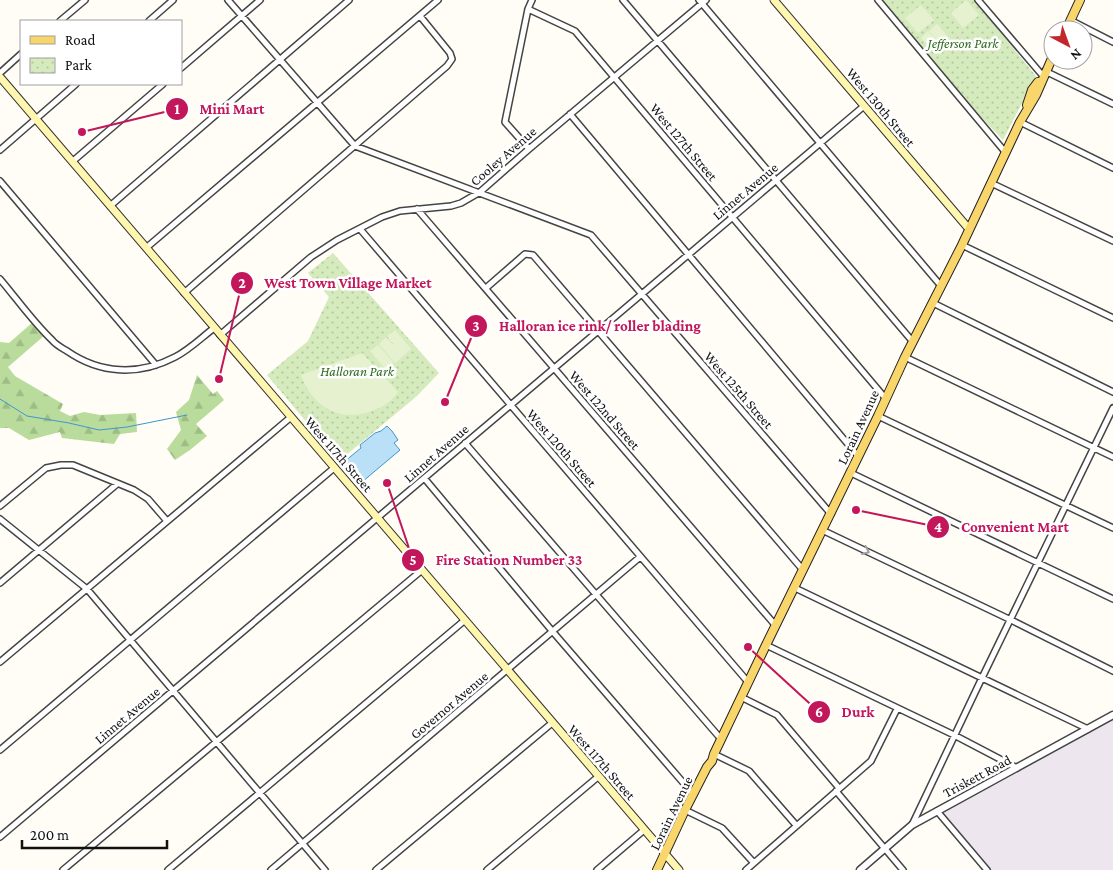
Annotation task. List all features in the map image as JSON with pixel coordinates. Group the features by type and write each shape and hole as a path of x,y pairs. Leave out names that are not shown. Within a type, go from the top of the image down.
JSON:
{"main road":[{"name":"West 130th Street","path":"774,0 969,229"},
{"path":"1070,20 1079,0"},
{"name":"Lorain Avenue","path":"657,870 693,794 707,767 712,762 748,682 851,473 912,342 962,245 1025,112 1036,95 1046,70"},
{"name":"West 117th Street","path":"0,76 679,870"}],"street":[{"path":"61,20 85,0"},
{"path":"150,20 174,0"},
{"path":"228,0 355,146"},
{"path":"182,67 260,0"},
{"path":"110,206 349,0"},
{"path":"146,248 438,0"},
{"path":"529,149 505,122 528,9 532,0"},
{"path":"623,0 912,342"},
{"path":"878,0 1006,153"},
{"path":"978,0 1044,74 1113,104"},
{"path":"702,1 819,144 941,286"},
{"name":"Cooley Avenue","path":"220,335 311,257 337,240 382,217 400,211 456,204 480,192 702,1"},
{"name":"West 127th Street","path":"528,9 575,31 886,399"},
{"path":"184,293 448,66 452,60 450,53 420,16"},
{"path":"1093,32 1113,42"},
{"path":"0,72 20,55"},
{"path":"0,150 75,85"},
{"path":"73,161 162,85"},
{"name":"Linnet Avenue","path":"0,837 864,106"},
{"path":"570,114 858,456"},
{"path":"1020,122 1113,168"},
{"name":"West 125th Street","path":"355,146 591,235 831,514"},
{"path":"0,181 156,365"},
{"path":"991,183 1113,241"},
{"name":"West 122nd Street","path":"417,209 776,626"},
{"name":"West 120th Street","path":"360,229 748,682"},
{"path":"962,245 1113,318"},
{"path":"486,288 525,254 533,255 803,570"},
{"path":"0,279 52,341 79,360 99,367 137,371 156,365 189,349 214,328"},
{"path":"933,303 1113,392"},
{"path":"905,357 1113,457"},
{"path":"912,826 954,735 1113,408"},
{"path":"878,416 1113,528"},
{"path":"0,662 291,417"},
{"path":"466,443 721,739"},
{"path":"0,506 46,468 73,465 134,490 148,499 167,521"},
{"path":"0,750 334,468"},
{"path":"851,473 1113,599"},
{"path":"424,479 693,794"},
{"path":"0,582 117,484"},
{"path":"0,519 87,589 325,870"},
{"path":"822,530 1113,671"},
{"name":"Governor Avenue","path":"272,870 640,556"},
{"path":"64,870 422,570"},
{"path":"795,588 1088,729"},
{"path":"168,870 464,620"},
{"path":"766,645 954,735 1016,768"},
{"path":"741,697 777,715 903,870"},
{"path":"746,870 871,761 897,709"},
{"name":"Triskett Road","path":"860,870 912,826 1113,715"},
{"path":"376,870 552,723"},
{"path":"714,754 750,771 796,826"},
{"path":"487,870 599,776"},
{"path":"685,810 722,828 754,863"},
{"path":"937,811 987,870"},
{"path":"597,870 644,830"}],"shaded area":[{"path":"1113,720 1113,870 986,870 937,816"}],"green space":[{"name":"Jefferson Park","path":"882,0 974,0 1036,76 1003,140 978,114"},
{"path":"966,0 979,15 963,28 951,13"},
{"path":"921,5 934,20 918,33 905,18"},
{"path":"937,24 950,39 942,46 929,31"},
{"path":"928,31 941,46 934,53 921,38"},
{"name":"Halloran Park","path":"333,253 439,373 417,396 339,461 267,375 308,341 329,297 308,273"},
{"path":"33,322 45,335 8,367 15,376 63,404 60,411 70,416 84,412 100,415 136,413 137,432 120,434 114,444 62,438 60,432 29,440 9,428 0,428 0,342 9,343"},
{"path":"395,330 411,349 395,363 379,344 386,337 396,348 387,336"},
{"path":"378,345 394,363 386,370 370,351"},
{"path":"362,353 398,392 395,396 381,407 357,415 336,413 319,403 306,386 301,375"},
{"path":"197,375 213,394 217,391 224,400 196,424 207,436 175,460 167,449 181,430 176,412 189,400"}],"water":[{"path":"387,426 398,440 394,443 400,450 362,482 345,461 361,448 360,445"}],"waterway":[{"path":"0,399 27,416 99,430 127,427 187,415"}],"place":[{"name":"Mini Mart","path":"82,132"},
{"name":"West Town Village Market","path":"219,379"},
{"name":"Halloran ice rink/ roller blading","path":"445,402"},
{"name":"Fire Station Number 33","path":"387,483"},
{"name":"Convenient Mart","path":"856,510"},
{"name":"Durk","path":"748,647"}]}
